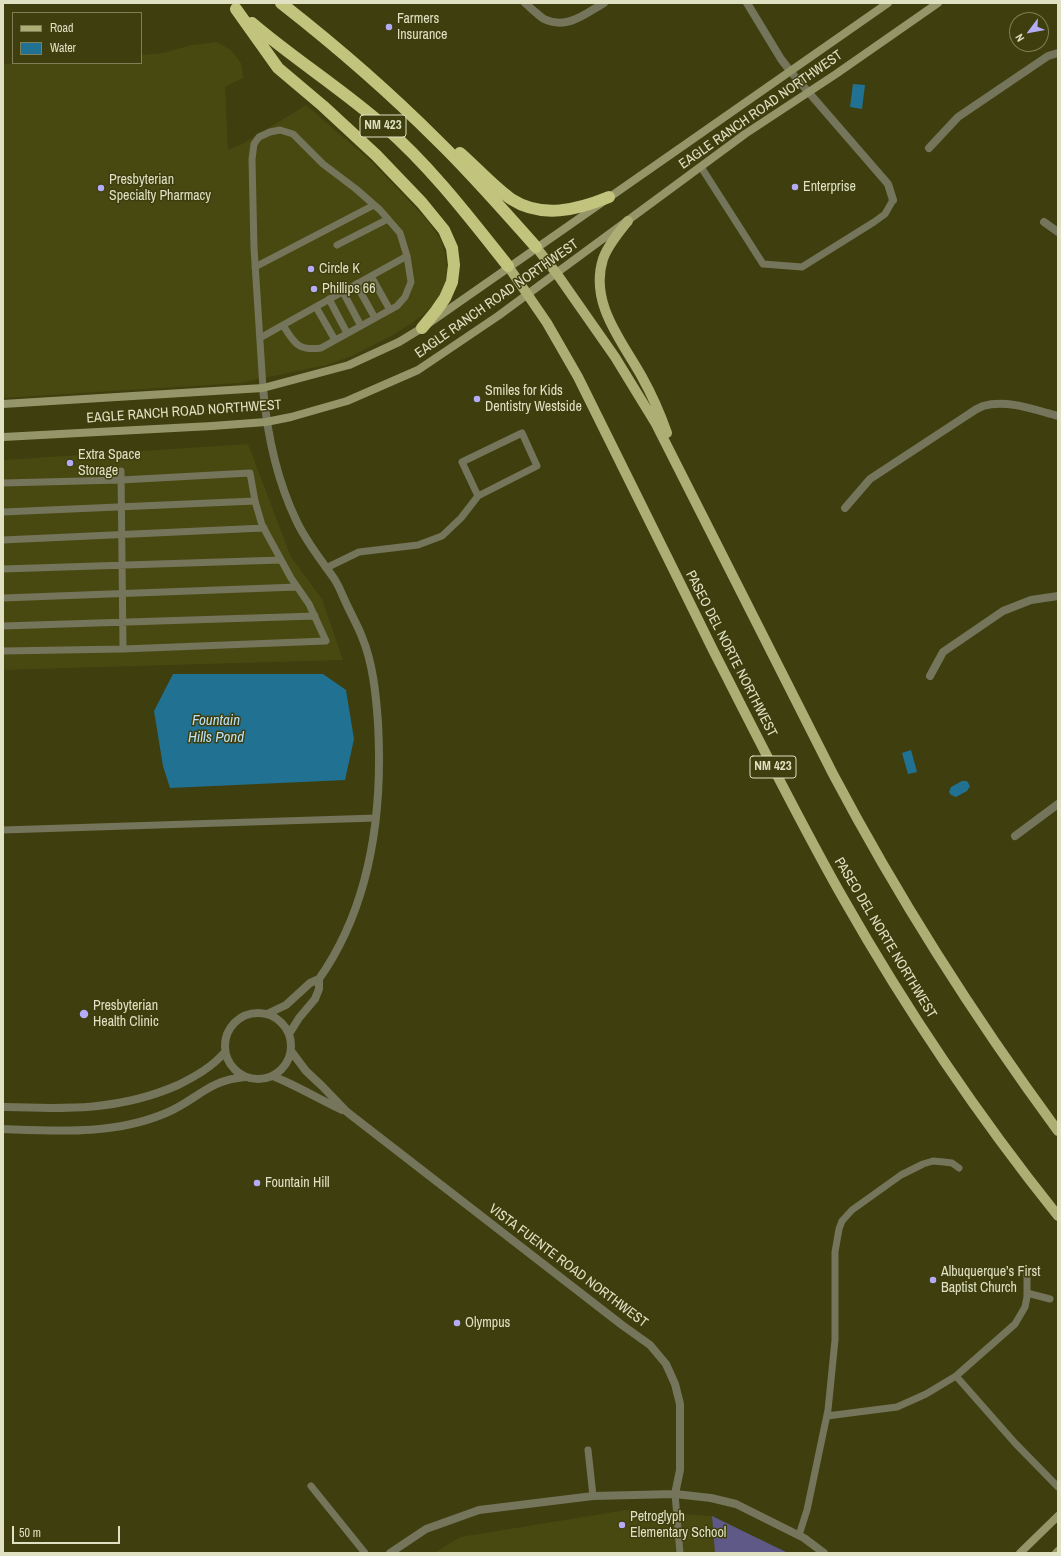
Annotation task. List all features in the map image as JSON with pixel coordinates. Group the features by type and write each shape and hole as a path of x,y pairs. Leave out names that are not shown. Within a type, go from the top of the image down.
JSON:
{"highway":[{"name":"NM 423","path":"282,3 381,86 438,141 485,190 536,247"},
{"name":"NM 423","path":"233,6 273,41 378,121 413,153 443,186 508,266"},
{"path":"233,6 278,68 323,106 376,155 422,203 444,230 452,248 454,265 452,282 446,298 422,328"},
{"path":"381,86 457,150 496,187 512,199 528,207 544,211 560,212 590,205 609,197"}],"main road":[{"name":"EAGLE RANCH ROAD NORTHWEST","path":"3,404 263,388 348,365 399,342 422,328 508,266 791,72 888,3"},
{"name":"EAGLE RANCH ROAD NORTHWEST","path":"3,437 266,422 291,417 347,400 418,370 558,274 745,134 938,3"},
{"path":"628,221 613,240 604,257 600,272 600,287 603,304 610,323 655,402 679,467"},
{"name":"NM 423","path":"536,247 558,274 636,390 679,467 854,814 904,899 955,982 1010,1064 1058,1131"},
{"name":"NM 423","path":"508,266 528,294"},
{"name":"PASEO DEL NORTE NORTHWEST","path":"528,294 547,323 578,377 769,760 844,899 938,1051 990,1127 1058,1216"},
{"path":"1020,1553 1058,1516"}],"street":[{"path":"525,3 544,19 559,22 574,21 604,3"},
{"path":"747,3 781,59 888,184 893,200"},
{"path":"930,148 958,117 1048,56 1058,53"},
{"path":"1044,222 1058,232"},
{"path":"263,388 266,422 277,468 290,506 306,538 336,581 362,638 374,687 378,737 379,784 376,818 366,874 354,914 337,951 319,980 319,989 315,999 299,1018 289,1034"},
{"path":"844,508 870,479 983,406 995,404 1018,405 1058,416"},
{"path":"930,676 943,652 1004,611 1031,600 1058,596"},
{"path":"1014,836 1058,804"},
{"path":"267,1014 286,1005 310,983 319,980"},
{"path":"3,1129 61,1131 90,1130 122,1125 153,1118 167,1113 212,1085 233,1078 246,1077 259,1079 273,1076 285,1066 291,1051 289,1034 284,1025 276,1018 267,1014 248,1014 240,1018 232,1025 226,1038 225,1052 229,1062 236,1071 246,1077"},
{"name":"VISTA FUENTE ROAD NORTHWEST","path":"291,1051 306,1071 347,1112 650,1345 666,1364 675,1384 680,1404 680,1470 675,1494"},
{"path":"3,1107 73,1109 107,1106 130,1101 168,1089 195,1076 214,1064 225,1052"},
{"name":"VISTA FUENTE ROAD NORTHWEST","path":"273,1076 296,1085 313,1096 347,1112"},
{"path":"390,1553 426,1530 478,1510 594,1496 675,1494 711,1498 736,1504 799,1536 824,1553"}],"lane":[{"path":"263,388 255,267 252,159 254,144 259,137 270,132 280,130 293,134 323,164 338,174 388,219 400,233 407,256 411,282 405,297 397,306 321,348 313,349 302,347 294,343 283,325"},
{"path":"701,167 764,264 802,267 885,214 893,200"},
{"path":"255,267 374,205"},
{"path":"337,245 388,219"},
{"path":"260,338 407,256"},
{"path":"371,276 390,310"},
{"path":"356,284 375,318"},
{"path":"343,292 361,326"},
{"path":"330,299 347,333"},
{"path":"316,307 335,340"},
{"path":"326,568 359,552 418,545 442,536 461,518 478,496 537,466 522,432 462,462 478,496"},
{"path":"120,471 123,649"},
{"path":"3,483 121,480 250,473 255,501 264,528 281,560 309,604 326,641 123,649 3,651"},
{"path":"3,512 255,501"},
{"path":"3,540 264,528"},
{"path":"3,569 281,560"},
{"path":"3,598 297,587"},
{"path":"3,626 315,616"},
{"path":"3,830 376,818"},
{"path":"799,1536 807,1510 827,1416 835,1340 835,1252 838,1229 846,1215 864,1201 901,1176 923,1164 933,1161 944,1162 952,1163 959,1168"},
{"path":"827,1416 897,1407 926,1394 956,1376 1015,1324 1024,1308 1027,1293 1026,1274"},
{"path":"1027,1293 1050,1299"},
{"path":"956,1376 1015,1443 1058,1487"},
{"path":"588,1450 594,1496"},
{"path":"311,1486 365,1553"},
{"path":"675,1494 680,1553"}],"shaded area":[{"path":"217,42 231,50 241,63 243,78 225,87 228,150 242,144 306,105 372,162 427,220 441,240 446,258 448,275 440,299 421,317 395,334 352,356 327,365 240,383 3,398 3,64 142,64 142,55 162,53 192,45"},
{"path":"248,444 291,557 322,599 343,660 3,670 3,460"},
{"name":"Petroglyph Elementary School","path":"626,1510 712,1516 715,1553 434,1553 460,1537"},
{"path":"712,1516 788,1553 715,1553"}],"water":[{"path":"853,84 865,85 862,109 850,107"},
{"name":"Fountain Hills Pond","path":"173,674 323,674 346,690 354,739 345,780 170,788 163,766 154,711"},
{"path":"911,750 917,772 908,774 902,753"},
{"path":"962,781 967,781 970,786 967,791 956,797 951,795 949,792 951,787"}],"place":[{"name":"Farmers Insurance","path":"389,27"},
{"name":"Enterprise","path":"795,187"},
{"name":"Presbyterian Specialty Pharmacy","path":"101,188"},
{"name":"Circle K","path":"311,269"},
{"name":"Phillips 66","path":"314,289"},
{"name":"Smiles for Kids Dentistry Westside","path":"477,399"},
{"name":"Extra Space Storage","path":"70,463"},
{"name":"Presbyterian Health Clinic","path":"84,1014"},
{"name":"Fountain Hill","path":"257,1183"},
{"name":"Albuquerque’s First Baptist Church","path":"933,1280"},
{"name":"Olympus","path":"457,1323"},
{"name":"Petroglyph Elementary School","path":"622,1525"}]}
